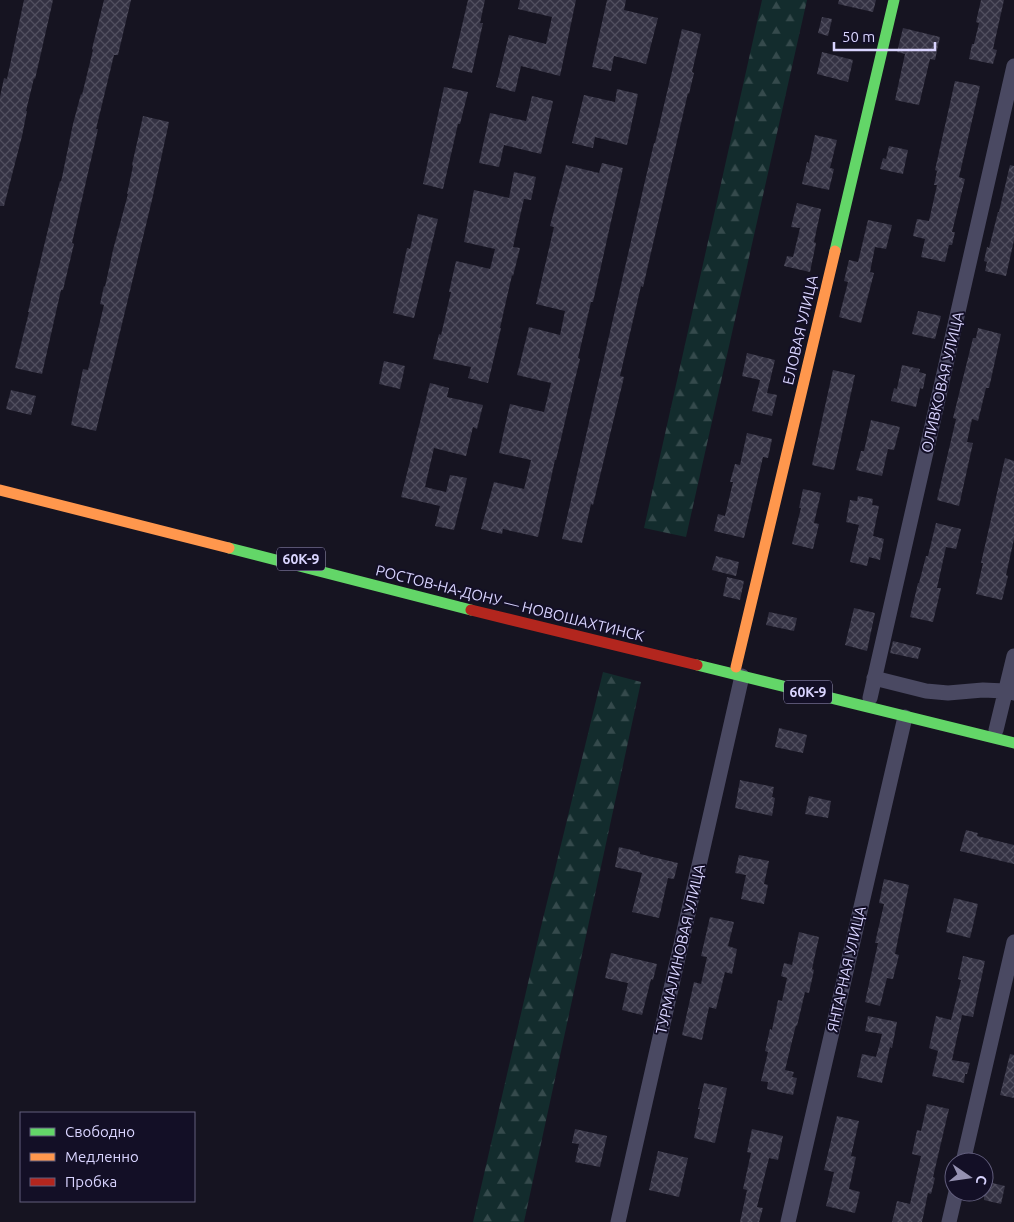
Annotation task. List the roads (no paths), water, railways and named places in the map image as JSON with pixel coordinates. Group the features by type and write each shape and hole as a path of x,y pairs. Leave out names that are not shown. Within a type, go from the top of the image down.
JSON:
{"main road":[{"name":"ЕЛОВАЯ УЛИЦА","path":"739,671 894,0"},
{"name":"РОСТОВ-НА-ДОНУ — НОВОШАХТИНСК","path":"0,482 470,602 602,638"},
{"name":"РОСТОВ-НА-ДОНУ — НОВОШАХТИНСК","path":"0,490 468,609 602,638 739,671 870,698 1014,735"},
{"name":"РОСТОВ-НА-ДОНУ — НОВОШАХТИНСК","path":"739,671 905,717 1014,743"}],"street":[{"name":"ОЛИВКОВАЯ УЛИЦА","path":"870,698 1014,66"},
{"path":"996,730 1010,692 1014,656"},
{"name":"ТУРМАЛИНОВАЯ УЛИЦА","path":"618,1222 739,671"},
{"path":"874,678 926,691 948,693 983,690 1010,692"},
{"name":"ЯНТАРНАЯ УЛИЦА","path":"788,1222 905,717"},
{"path":"965,1152 1014,942"},
{"path":"949,1222 954,1202"}]}
